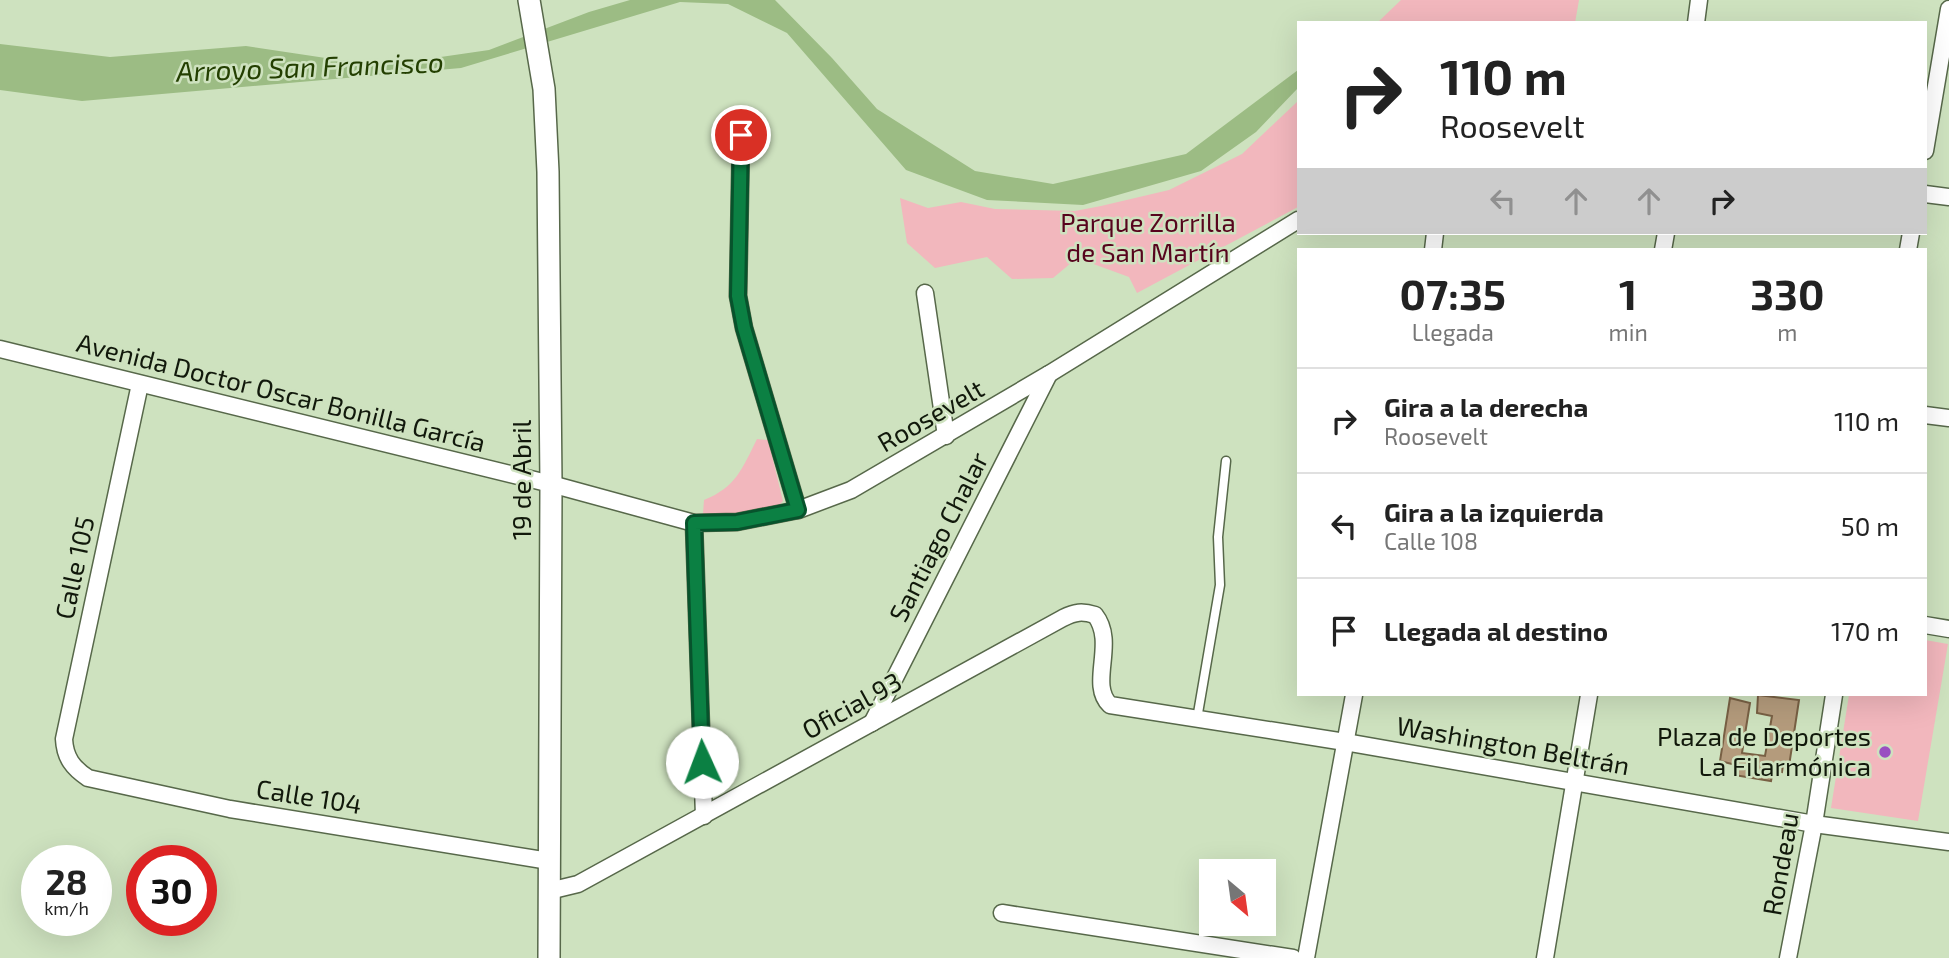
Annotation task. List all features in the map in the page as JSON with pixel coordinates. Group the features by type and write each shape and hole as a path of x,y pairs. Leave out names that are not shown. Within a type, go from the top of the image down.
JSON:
{"street":[{"path":"1696,21 1699,0"},
{"name":"19 de Abril","path":"530,2 544,89 551,484 549,958"},
{"path":"1927,139 1949,9"},
{"path":"741,135 738,296 744,328 798,510"},
{"path":"1927,194 1949,197"},
{"name":"Roosevelt","path":"551,484 694,523 737,522 798,510 851,490 946,436 1297,221"},
{"path":"925,293 946,436"},
{"name":"Avenida Doctor Oscar Bonilla García","path":"0,349 551,484"},
{"name":"Santiago Chalar","path":"872,723 1049,374"},
{"name":"Calle 105","path":"70,762 64,740 140,384"},
{"path":"1927,415 1949,418"},
{"path":"694,523 704,816"},
{"name":"Oficial 93","path":"549,891 578,884 1074,612 1085,611 1095,615 1101,623 1105,634 1101,677 1103,696 1110,705"},
{"path":"1927,625 1949,629"},
{"path":"1306,958 1354,696"},
{"path":"1545,958 1589,696"},
{"name":"Rondeau","path":"1788,958 1814,824 1834,696"},
{"name":"Washington Beltrán","path":"1110,705 1575,781 1814,824 1949,842"},
{"name":"Calle 104","path":"70,762 88,778 230,809 549,861"},
{"path":"1002,913 1293,958"}],"lane":[{"path":"1197,719 1220,585 1218,537 1226,461"}],"green space":[{"path":"1401,0 1579,0 1575,21 1379,21"},
{"name":"Parque Zorrilla de San Martín","path":"1297,102 1297,208 1137,293 1129,277 1077,258 1053,278 1012,279 987,257 935,268 907,243 900,198 928,208 961,202 995,209 1075,211 1169,190 1242,154"},
{"path":"757,439 768,440 783,501 768,510 757,512 703,514 704,500 731,483"},
{"name":"Plaza de Deportes La Filarmónica","path":"1927,640 1948,644 1918,821 1831,808 1849,696 1927,696"}],"water":[{"name":"Arroyo San Francisco","path":"630,0 775,0 877,109 975,171 1053,184 1186,154 1297,71 1297,89 1256,132 1201,171 1083,205 987,200 906,170 787,33 728,4 680,2 461,68 82,101 0,90 0,44 110,57 246,46 359,63 420,60 489,50 589,12"}],"building":[{"path":"1758,696 1799,700 1789,766 1783,765 1782,772 1773,770 1771,781 1734,775 1736,765 1720,761 1730,698 1750,703 1742,753 1765,756 1772,716 1757,713"}],"place":[{"name":"Plaza de Deportes La Filarmónica","path":"1885,752"}],"route":[{"path":"702,762 694,523 737,522 798,510 744,328 738,296 741,135"}]}
